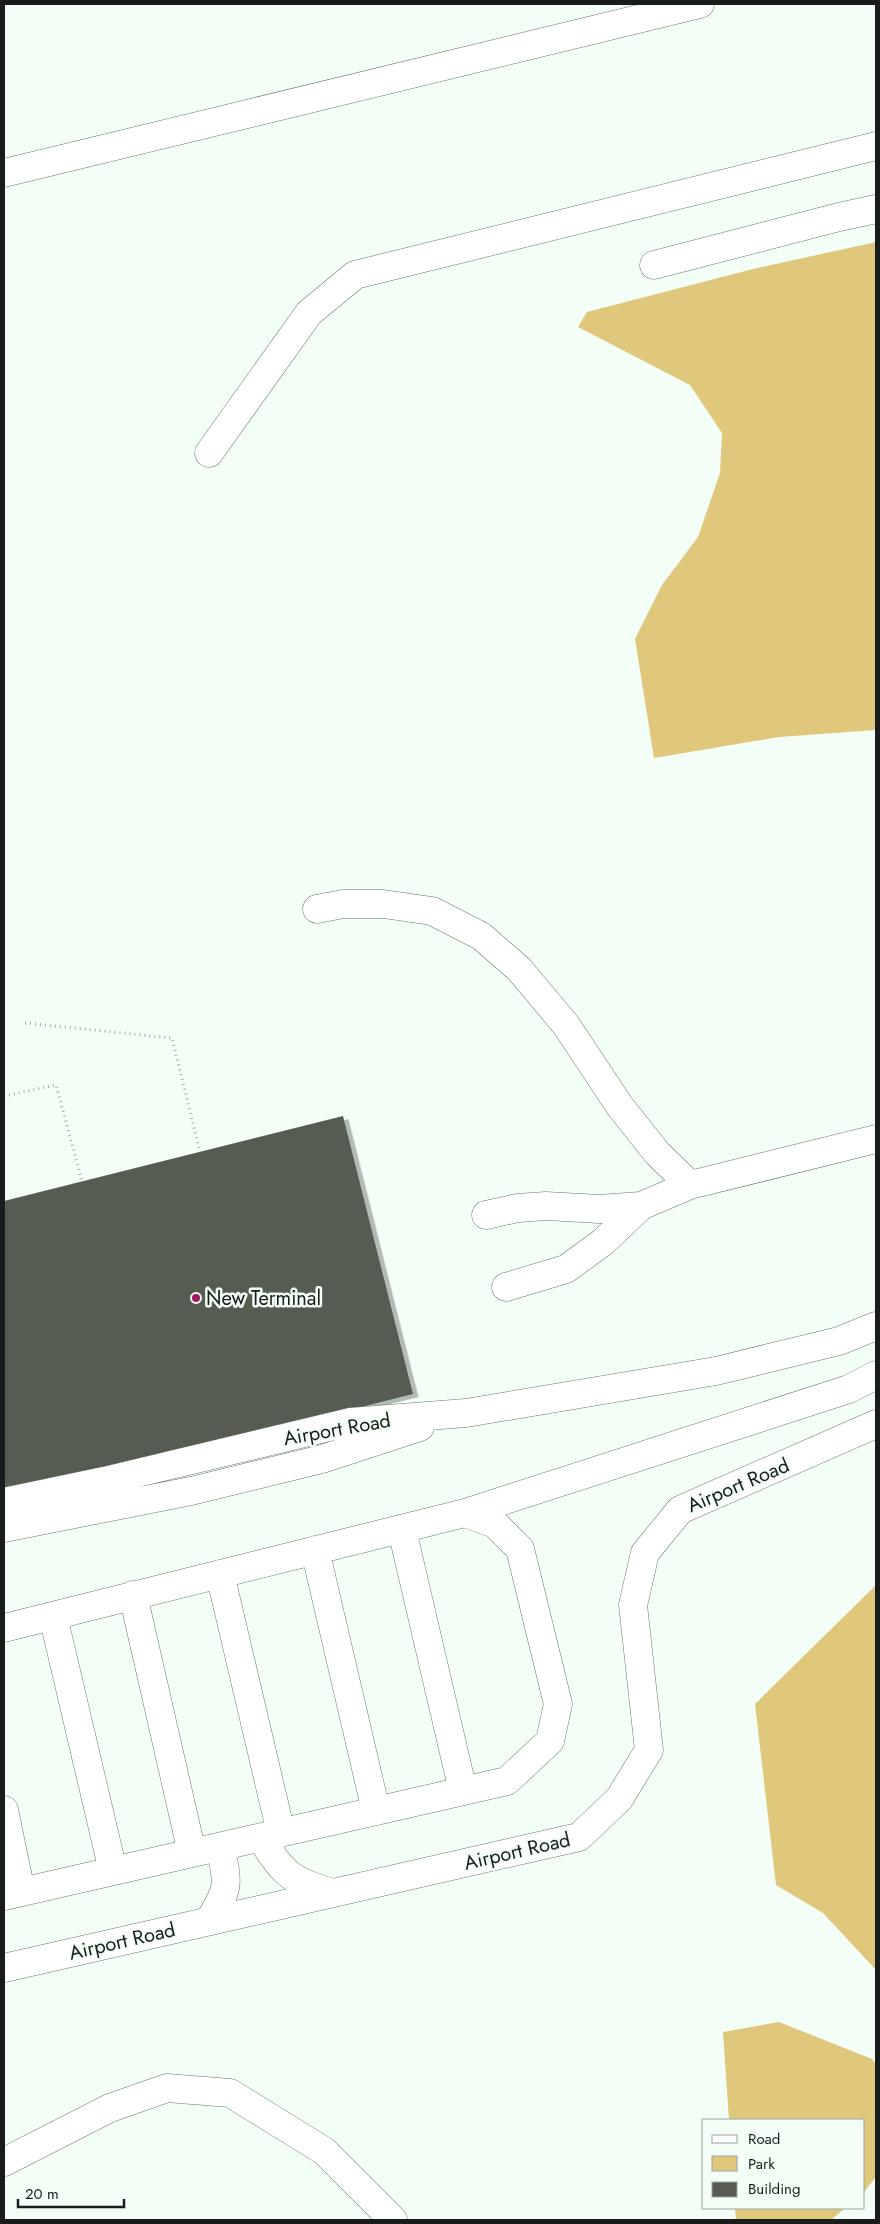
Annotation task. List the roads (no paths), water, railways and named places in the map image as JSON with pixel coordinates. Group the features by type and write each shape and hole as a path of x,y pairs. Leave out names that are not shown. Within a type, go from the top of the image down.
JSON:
{"lane":[{"path":"4,173 700,4"},
{"path":"209,453 309,313 355,275 876,146"},
{"path":"654,265 876,209"},
{"path":"317,908 343,904 383,904 432,911 481,936 519,969 531,983 566,1025 620,1105 657,1153 690,1185"},
{"path":"486,1215 518,1208 546,1206 598,1209 641,1206 690,1185 876,1139"},
{"path":"506,1287 566,1270 603,1242 641,1206"},
{"name":"Airport Road","path":"4,1502 104,1481 341,1424 466,1413 716,1371 839,1341 876,1326"},
{"path":"4,1628 465,1513 849,1389 876,1375"},
{"path":"4,1528 191,1491 322,1459 466,1413"},
{"name":"Airport Road","path":"4,1968 579,1837 619,1799 649,1750 633,1605 645,1553 680,1510 876,1424"},
{"path":"4,1810 12,1894 507,1781 550,1741 558,1704 520,1549 495,1524 465,1513"},
{"path":"402,1530 463,1791"},
{"path":"315,1550 376,1811"},
{"path":"220,1574 271,1835 271,1856 297,1882 333,1893 391,1880"},
{"path":"133,1596 192,1853"},
{"path":"53,1616 113,1871"},
{"path":"162,1932 209,1921 225,1894 226,1874 220,1846"},
{"path":"4,2162 110,2108 167,2088 230,2093 324,2151 393,2220"}],"place":[{"name":"New Terminal","path":"196,1298"}]}
